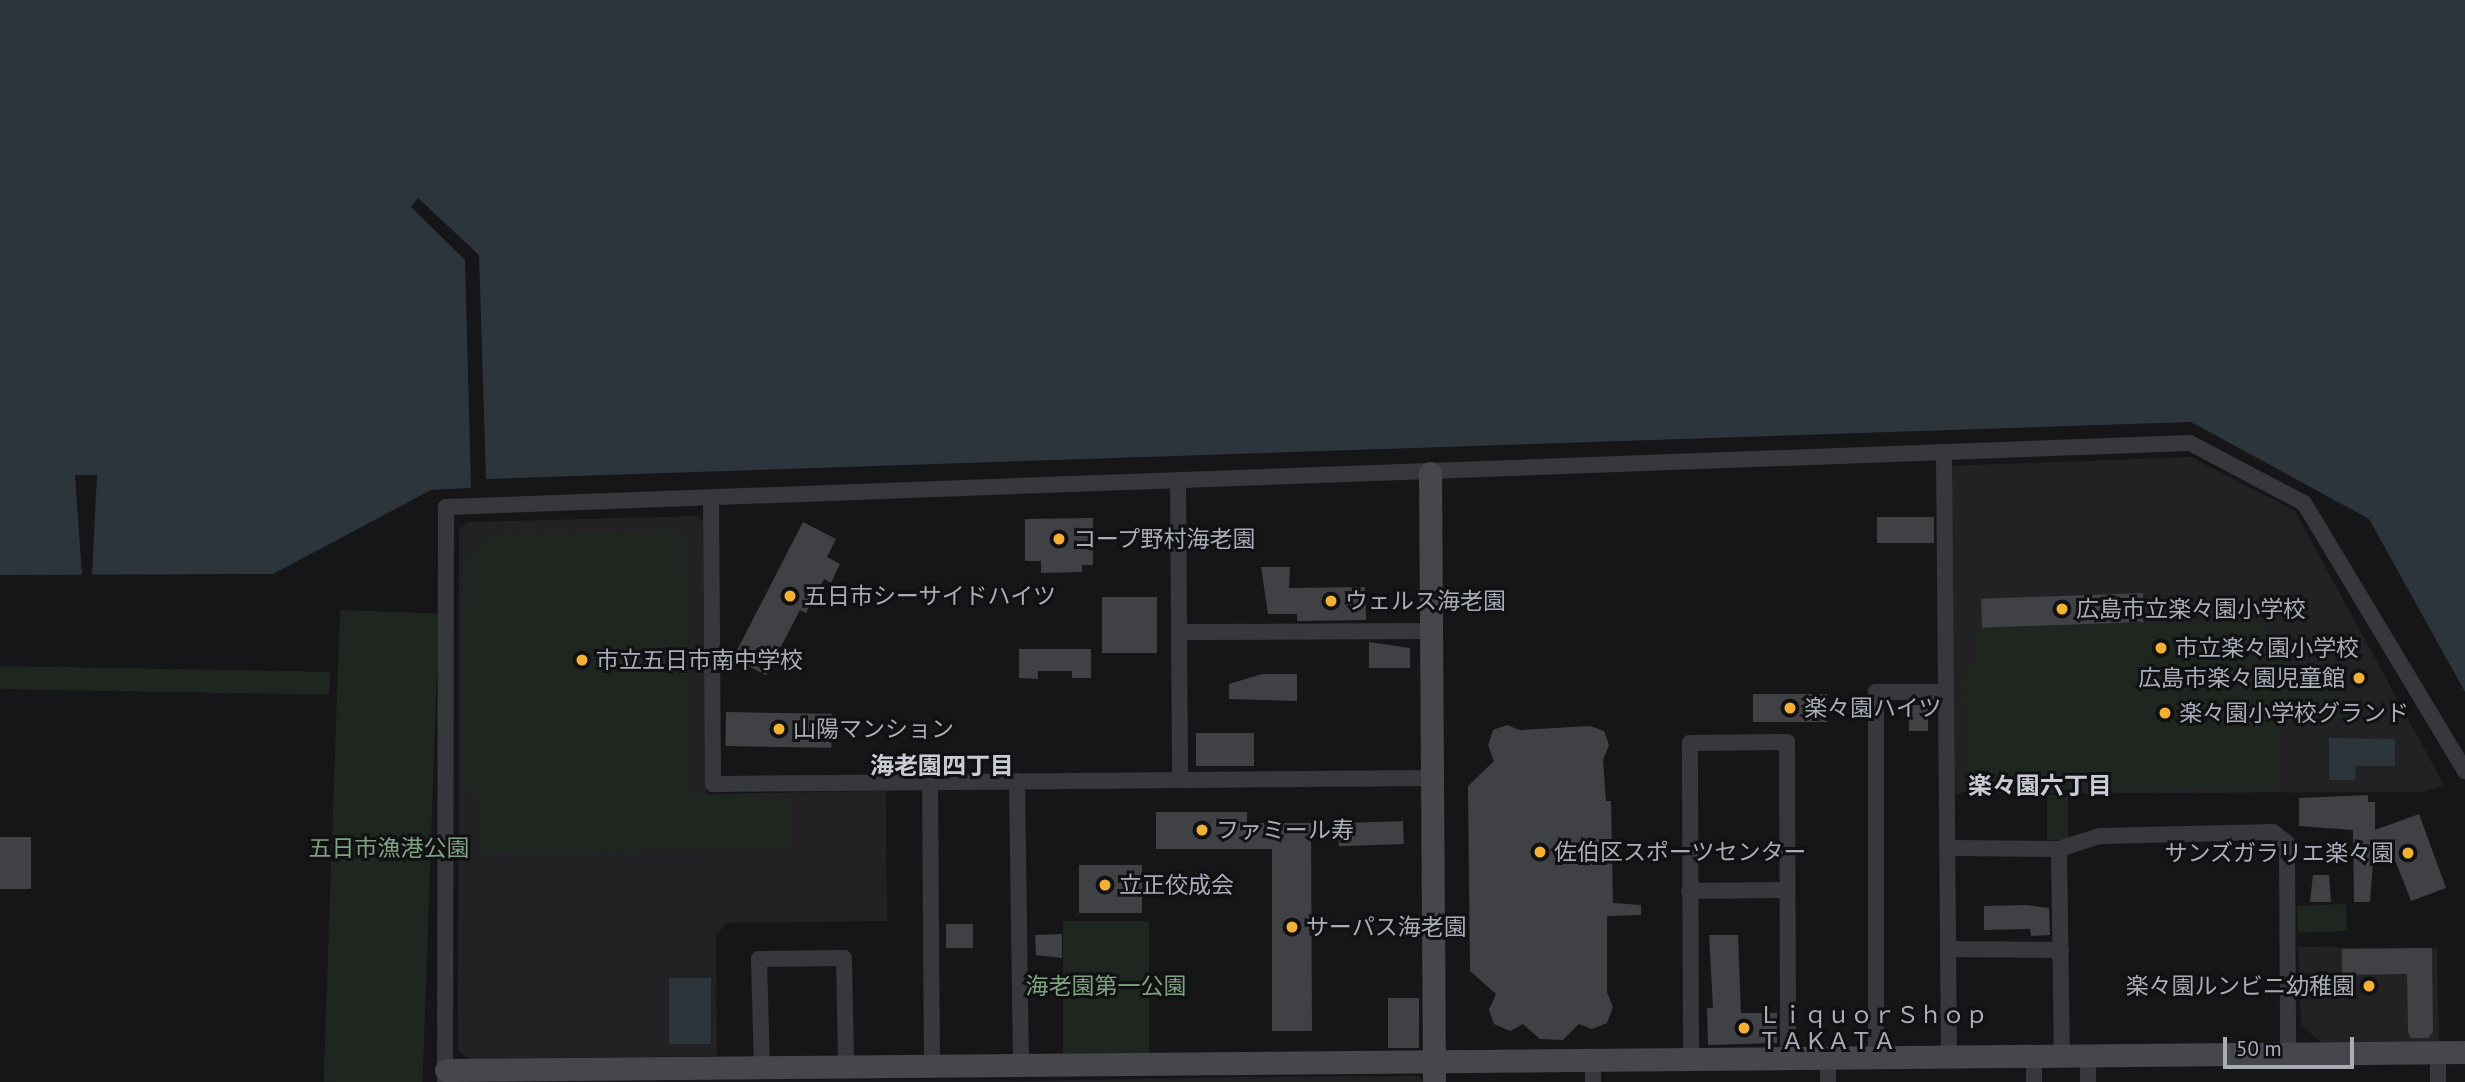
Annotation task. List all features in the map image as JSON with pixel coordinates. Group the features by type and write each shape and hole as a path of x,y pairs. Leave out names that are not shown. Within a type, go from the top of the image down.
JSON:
{"street":[{"path":"2465,771 2304,503 2190,443 1430,473 446,507 445,1076 1021,1064 1434,1072 1593,1071 1691,1059 2465,1052"},
{"path":"1944,452 1950,1057"},
{"path":"1430,473 1434,1072"},
{"path":"1178,481 1180,779"},
{"path":"711,499 713,784 1433,778"},
{"path":"1179,632 1431,631"},
{"path":"1876,1058 1876,692 1946,692"},
{"path":"1691,1059 1690,743 1787,741 1788,1058"},
{"path":"1017,781 1021,1064"},
{"path":"930,783 932,1066"},
{"path":"1947,848 2059,849 2100,836 2273,832 2287,842 2288,1054"},
{"path":"2059,849 2062,1056"},
{"path":"1689,891 1787,890"},
{"path":"1948,949 2061,950"},
{"path":"761,1068 759,959 844,958 846,1067"},
{"path":"2438,1053 2438,1082"},
{"path":"2034,1055 2034,1082"},
{"path":"2088,1056 2088,1082"},
{"path":"1828,1058 1828,1082"}],"shaded area":[{"path":"0,0 2465,0 2465,692 2369,519 2191,422 486,479 479,255 418,198 411,207 465,260 471,488 431,490 273,574 0,575"},
{"name":"市立楽々園小学校","path":"2191,457 2295,511 2444,785 2424,792 1954,794 1950,466"},
{"name":"市立五日市南中学校","path":"697,516 703,521 706,794 886,791 887,921 727,923 716,935 717,1056 468,1059 458,1050 459,530 468,522"},
{"path":"2329,738 2395,739 2395,766 2356,766 2355,780 2329,780"},
{"name":"楽々園ルンビニ幼稚園","path":"2298,947 2437,948 2439,1042 2321,1042 2301,1025"},
{"path":"669,978 711,978 711,1044 669,1044"},
{"path":"1418,1076 1425,1082 983,1082 1245,1077"}],"green space":[{"path":"684,532 690,795 790,798 792,847 481,853 480,800 463,786 467,557 488,534"},
{"name":"五日市漁港公園","path":"340,610 439,613 423,1082 324,1082"},
{"name":"楽々園小学校グランド","path":"2258,621 2306,688 2326,678 2340,699 2366,705 2363,721 2280,724 2280,787 1966,793 1964,668 1976,664 1976,627"},
{"path":"0,666 330,672 330,695 0,689"},
{"path":"2047,795 2068,795 2068,840 2047,840"},
{"path":"2346,904 2347,931 2298,933 2297,906"},
{"name":"海老園第一公園","path":"1063,921 1149,921 1149,1053 1063,1053"}],"pier":[{"path":"75,475 97,475 92,575 82,575"}],"building":[{"path":"1877,517 1934,517 1934,543 1877,543"},
{"name":"コープ野村海老園","path":"1093,518 1093,565 1082,565 1082,572 1041,573 1041,561 1025,561 1025,519"},
{"name":"五日市シーサイドハイツ","path":"803,522 836,539 827,557 840,564 831,583 824,579 806,613 800,610 766,675 733,658"},
{"name":"ウェルス海老園","path":"1261,567 1290,567 1289,588 1365,587 1366,620 1297,621 1297,614 1268,614"},
{"name":"広島市立楽々園小学校","path":"2143,593 2144,622 1982,628 1981,599"},
{"path":"1102,597 1157,597 1157,653 1102,653"},
{"path":"1369,642 1410,648 1410,668 1369,668"},
{"path":"1019,649 1091,649 1091,678 1072,678 1072,671 1038,671 1038,679 1019,678"},
{"path":"1262,674 1297,674 1297,701 1229,699 1229,684"},
{"name":"楽々園ハイツ","path":"1753,694 1827,694 1827,722 1753,722"},
{"path":"1909,705 1928,705 1928,731 1909,731"},
{"name":"山陽マンション","path":"726,712 832,714 831,748 725,746"},
{"name":"佐伯区スポーツセンター","path":"1507,725 1520,730 1590,726 1604,731 1609,745 1603,760 1606,801 1611,801 1613,903 1641,905 1641,915 1607,916 1607,992 1613,1007 1607,1023 1592,1029 1579,1024 1563,1040 1540,1039 1523,1024 1510,1031 1494,1024 1489,1010 1496,994 1470,971 1468,786 1494,761 1488,745 1493,730"},
{"path":"1196,733 1254,733 1254,766 1196,766"},
{"path":"2368,795 2368,802 2375,802 2375,830 2419,814 2446,888 2411,901 2396,862 2373,862 2370,902 2354,902 2353,830 2299,826 2299,798"},
{"name":"サーパス海老園","path":"1156,812 1247,812 1247,823 1311,823 1312,1031 1272,1031 1272,849 1156,849"},
{"path":"1403,821 1404,844 1339,846 1338,823"},
{"path":"0,837 31,837 31,889 0,889"},
{"path":"1079,865 1142,865 1142,913 1079,913"},
{"path":"2313,875 2329,875 2331,902 2310,902"},
{"path":"2027,905 2049,908 2050,935 2031,936 2030,929 1984,930 1984,906"},
{"path":"946,924 973,924 973,948 946,948"},
{"path":"1062,934 1062,958 1036,955 1035,935"},
{"path":"1709,935 1738,935 1741,1013 1777,1013 1777,1043 1708,1045 1707,1008 1713,1008"},
{"name":"楽々園ルンビニ幼稚園","path":"2432,948 2433,1032 2428,1038 2411,1038 2408,1032 2407,974 2342,975 2342,949"},
{"path":"1388,998 1419,998 1419,1048 1388,1048"}],"place":[{"name":"コープ野村海老園","path":"1059,539"},
{"name":"五日市シーサイドハイツ","path":"790,596"},
{"name":"ウェルス海老園","path":"1331,601"},
{"name":"広島市立楽々園小学校","path":"2062,609"},
{"name":"市立楽々園小学校","path":"2161,648"},
{"name":"市立五日市南中学校","path":"582,660"},
{"name":"広島市楽々園児童館","path":"2359,678"},
{"name":"楽々園ハイツ","path":"1790,708"},
{"name":"楽々園小学校グランド","path":"2165,713"},
{"name":"山陽マンション","path":"779,729"},
{"name":"ファミール寿","path":"1202,830"},
{"name":"佐伯区スポーツセンター","path":"1540,852"},
{"name":"サンズガラリエ楽々園","path":"2408,853"},
{"name":"立正佼成会","path":"1105,885"},
{"name":"サーパス海老園","path":"1292,927"},
{"name":"楽々園ルンビニ幼稚園","path":"2369,986"},
{"name":"ＬｉｑｕｏｒＳｈｏｐ ＴＡＫＡＴＡ","path":"1744,1028"}],"district":[{"name":"海老園四丁目","path":"942,766"},
{"name":"楽々園六丁目","path":"2040,786"}]}
